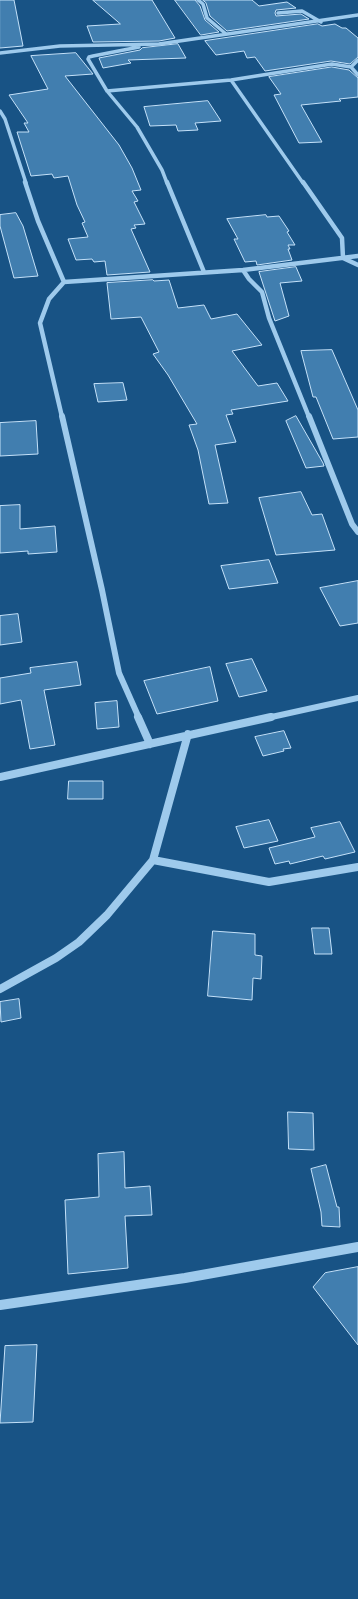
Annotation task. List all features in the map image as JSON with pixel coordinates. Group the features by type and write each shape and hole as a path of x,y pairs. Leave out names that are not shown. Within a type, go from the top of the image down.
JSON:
{"street":[{"path":"198,0 203,4 206,18 226,34"},
{"path":"278,13 302,11 321,22"},
{"path":"204,272 162,170 137,128 107,91 88,59 89,57 159,44 321,22 358,15"},
{"path":"0,53 60,46 159,44"},
{"path":"351,67 358,60"},
{"path":"107,91 232,80 332,64 351,67 358,75"},
{"path":"232,80 342,238 343,258"},
{"path":"0,111 5,119 38,221 64,282"},
{"path":"150,744 118,673 102,590 40,323 49,299 64,282 243,270 358,256"},
{"path":"343,258 358,265"},
{"path":"243,270 249,279 262,292 270,318 303,397 352,524 358,532"},
{"path":"0,777 150,744 188,734 358,698"},
{"path":"0,989 56,958 79,942 107,916 153,860 188,734"},
{"path":"153,860 269,882 358,867"},
{"path":"0,1306 184,1278 358,1247"}],"building":[{"path":"0,0 14,0 23,46 0,48"},
{"path":"93,0 152,0 175,38 159,41 93,42 87,26 120,24"},
{"path":"175,0 195,0 200,6 205,20 219,32 201,35"},
{"path":"203,0 252,0 259,6 287,2 296,8 276,10 276,16 301,14 309,19 227,31 210,16 206,3"},
{"path":"318,24 322,26 335,24 342,28 346,28 358,38 358,57 350,64 331,61 265,71 255,57 247,58 244,51 216,55 205,41"},
{"path":"178,44 186,58 128,60 131,63 103,68 99,58 140,50 142,48"},
{"path":"76,53 93,74 65,76 119,145 132,168 141,190 132,191 138,201 134,202 145,224 134,225 136,228 131,229 150,272 107,275 105,261 94,262 92,259 76,260 68,239 88,237 82,223 85,222 77,205 68,176 54,178 52,174 31,176 17,132 29,132 24,123 28,123 9,95 48,89 31,56"},
{"path":"332,67 349,70 358,78 358,97 339,99 341,101 301,105 322,142 299,143 274,95 281,94 269,77"},
{"path":"208,101 221,121 195,123 198,130 178,131 176,125 150,126 144,107"},
{"path":"16,213 23,226 38,276 14,278 0,226 0,215"},
{"path":"266,215 267,217 279,216 289,231 287,232 295,245 288,245 292,260 257,265 256,261 245,262 234,239 238,239 227,219"},
{"path":"296,267 302,281 280,283 289,316 275,321 259,272"},
{"path":"169,280 178,308 204,305 211,319 237,314 262,345 232,351 258,386 277,383 288,401 231,410 233,414 226,415 236,442 215,445 228,503 209,504 198,450 189,425 197,424 168,375 153,354 159,352 141,317 111,319 107,283"},
{"path":"332,350 358,410 358,437 333,439 316,397 313,397 301,351"},
{"path":"123,383 127,400 98,402 94,384"},
{"path":"296,416 324,466 306,468 286,421"},
{"path":"36,421 38,454 0,456 0,423"},
{"path":"301,492 312,515 322,514 335,550 276,555 259,498"},
{"path":"20,505 20,529 55,526 57,552 28,554 28,551 0,553 0,506"},
{"path":"269,560 278,583 229,589 221,566"},
{"path":"358,581 358,623 340,626 320,588"},
{"path":"18,614 22,642 0,645 0,616"},
{"path":"252,659 267,691 239,697 226,664"},
{"path":"77,662 81,685 44,690 55,745 30,749 21,700 0,704 0,678 31,673 30,668"},
{"path":"210,667 218,701 157,714 144,681"},
{"path":"117,701 119,727 97,729 95,703"},
{"path":"284,731 291,748 283,749 284,751 263,756 255,737"},
{"path":"69,781 103,781 103,799 68,799"},
{"path":"269,820 278,841 244,848 236,827"},
{"path":"340,822 355,852 325,859 323,856 290,864 289,861 275,864 269,848 315,837 311,828"},
{"path":"312,928 329,928 332,954 315,954"},
{"path":"213,931 255,934 255,955 262,956 261,979 253,978 252,1000 208,996"},
{"path":"19,999 21,1018 1,1022 0,1002"},
{"path":"288,1112 313,1113 314,1150 289,1149"},
{"path":"124,1152 125,1188 150,1186 152,1215 125,1216 128,1268 68,1274 65,1200 99,1197 98,1154"},
{"path":"326,1165 337,1207 339,1207 340,1227 322,1226 321,1212 311,1169"},
{"path":"358,1267 358,1345 313,1287 325,1273"},
{"path":"37,1345 33,1422 0,1423 5,1346"}]}
